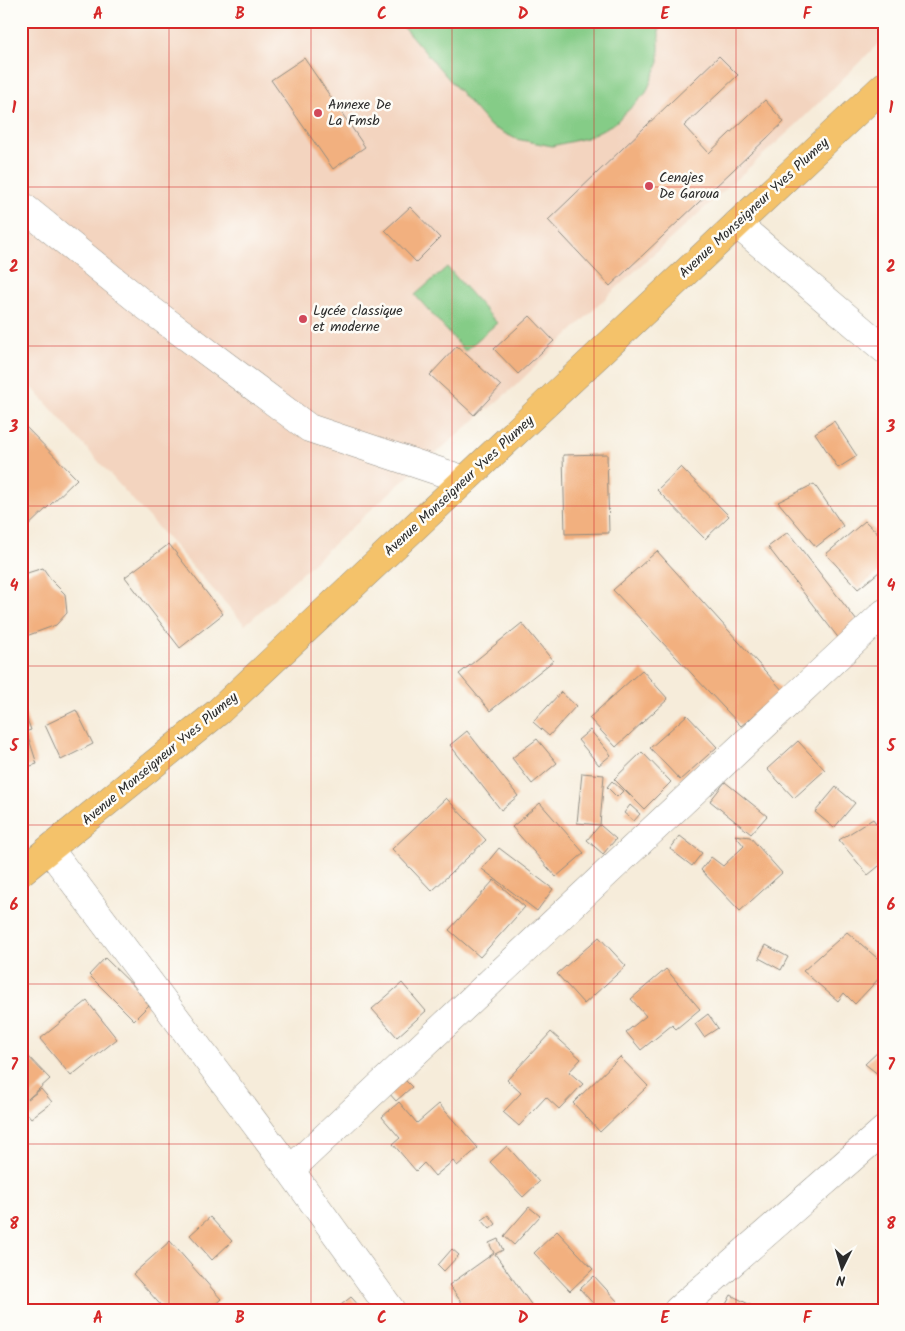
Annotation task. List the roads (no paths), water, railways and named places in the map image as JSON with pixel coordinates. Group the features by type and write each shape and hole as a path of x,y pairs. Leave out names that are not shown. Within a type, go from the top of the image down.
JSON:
{"main road":[{"name":"Avenue Monseigneur Yves Plumey","path":"21,872 218,712 884,86"}],"street":[{"path":"21,205 147,307 309,428 466,480"},
{"path":"737,224 884,349"},
{"path":"290,1170 884,614"},
{"path":"50,850 290,1170 390,1310"},
{"path":"678,1310 884,1130"}],"place":[{"name":"Annexe De La Fmsb","path":"318,113"},
{"name":"Cenajes De Garoua","path":"649,186"},
{"name":"Lycée classique et moderne","path":"303,319"}]}
